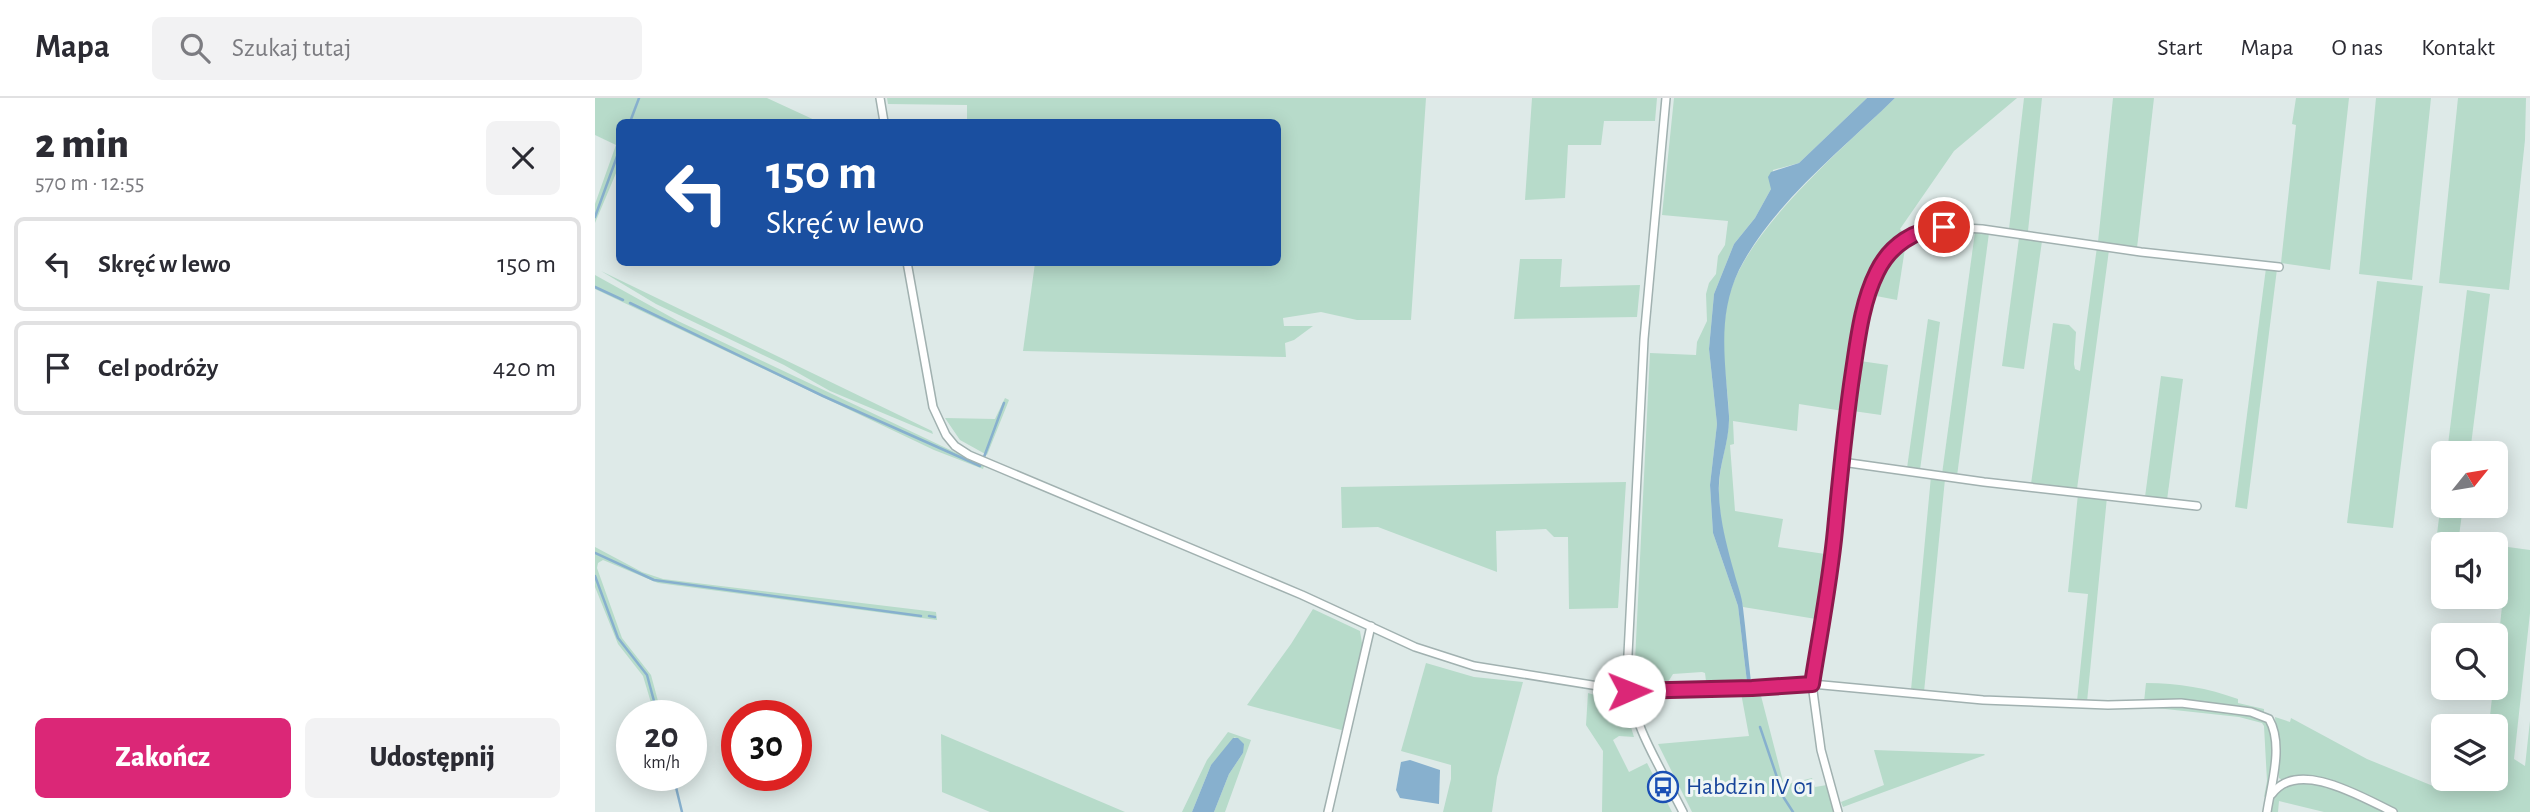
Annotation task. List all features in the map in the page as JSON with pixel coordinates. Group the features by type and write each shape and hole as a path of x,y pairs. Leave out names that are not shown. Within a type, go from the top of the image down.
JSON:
{"street":[{"path":"880,98 884,119"},
{"path":"1666,98 1644,339 1627,653 1629,691 1642,730 1683,812"},
{"path":"1838,812 1821,750 1812,684 1832,555 1857,343 1869,291 1887,256 1900,243 1922,230 1944,227 1982,229 2279,267"},
{"path":"908,266 933,407 946,435 955,446 969,455 1229,563 1426,652 1464,664 1629,691 1812,684 1952,698 2108,705 2181,704 2251,712 2269,719 2273,726 2275,766 2267,812"},
{"path":"1842,462 1985,482 2197,506"},
{"path":"1328,812 1371,626"},
{"path":"2271,795 2279,786 2297,779 2308,779 2346,790 2393,812"}],"green space":[{"path":"595,98 767,98 812,119 616,119 616,145 595,135"},
{"path":"887,98 1426,98 1411,320 1357,320 1321,312 1283,318 1284,326 1313,326 1294,340 1285,343 1286,357 1023,351 1035,266 1281,266 1281,119 967,119 967,105 888,104"},
{"path":"1532,98 1657,98 1655,121 1604,121 1601,145 1568,145 1565,198 1525,200"},
{"path":"1674,98 1867,98 1799,163 1773,170 1771,189 1755,218 1734,244 1714,294 1709,349 1717,424 1710,485 1713,533 1738,606 1747,682 1706,681 1705,673 1702,672 1673,674 1668,682 1634,682 1650,353 1696,355 1697,342 1707,321 1706,294 1709,283 1716,274 1718,256 1725,245 1728,221 1662,215"},
{"path":"1895,98 2017,98 1954,151 1900,229 1904,234 1877,267 1857,323 1843,411 1799,404 1797,431 1733,421 1734,444 1730,445 1735,511 1783,519 1778,547 1825,554 1816,619 1743,607 1727,549 1719,503 1719,479 1729,421 1723,342 1727,305 1736,278 1751,250 1772,221 1823,166"},
{"path":"2024,98 2042,98 2028,231 2009,229"},
{"path":"2113,98 2154,98 2137,248 2098,242"},
{"path":"2296,98 2349,98 2330,270 2281,263 2296,125 2292,124"},
{"path":"2376,98 2431,98 2412,280 2359,274"},
{"path":"2458,98 2526,98 2525,140 2509,290 2439,283"},
{"path":"616,145 616,173 595,223 595,204"},
{"path":"1975,232 1989,233 1957,476 1942,474"},
{"path":"2019,238 2042,241 2024,369 2002,366"},
{"path":"1906,242 1897,300 1871,295 1885,267"},
{"path":"2097,247 2109,250 2077,489 2031,484 2053,323 2069,325 2076,332 2074,364 2075,369 2080,371"},
{"path":"1520,259 1562,259 1560,287 1640,285 1637,317 1514,319"},
{"path":"2266,268 2277,269 2247,509 2235,507"},
{"path":"601,271 932,431 933,434 830,391 784,365 656,304"},
{"path":"595,275 678,321 984,466 983,469 934,450 595,289"},
{"path":"2377,281 2423,286 2393,528 2347,523"},
{"path":"2467,290 2490,294 2472,441 2448,441"},
{"path":"1928,319 1940,322 1920,470 1907,468"},
{"path":"1860,361 1888,365 1881,415 1853,411"},
{"path":"2161,376 2183,379 2167,500 2145,497"},
{"path":"1005,398 1009,400 987,455 960,440 945,418 995,419"},
{"path":"1931,476 1945,479 1924,692 1911,690"},
{"path":"1626,482 1618,608 1569,609 1568,537 1554,537 1546,529 1496,531 1497,572 1378,527 1342,528 1341,487"},
{"path":"2078,494 2107,497 2087,702 2077,701 2088,594 2068,592"},
{"path":"2439,518 2461,518 2460,532 2437,532"},
{"path":"595,547 642,572 663,579 936,612 937,620 658,583 603,560 598,563 597,568 622,638 651,675 658,700 650,700 643,676 618,644 595,587"},
{"path":"2508,547 2530,550 2530,613 2514,759 2525,766 2530,721 2530,812 2398,812 2345,787 2316,778 2279,778 2275,717 2290,722 2291,718 2367,759 2431,785 2431,791 2508,791 2508,714 2490,714 2492,700 2508,700 2508,623 2500,623 2502,609 2508,609"},
{"path":"1313,609 1360,631 1363,649 1345,731 1247,705"},
{"path":"1426,663 1474,677 1523,682 1497,777 1492,812 1443,812 1451,779 1451,765 1401,751"},
{"path":"2146,683 2181,685 2215,692 2238,699 2238,703 2264,709 2264,713 2144,702"},
{"path":"1599,692 1621,695 1634,737 1619,736 1613,740 1629,772 1647,763 1672,812 1602,812 1603,751 1586,725 1588,693 1598,696"},
{"path":"1760,692 1784,785 1812,778 1815,787 1827,785 1835,812 1692,812 1658,744 1749,736 1741,693"},
{"path":"2170,705 2254,715 2267,720 2273,748 2267,795 2264,797 2267,781 2262,723 2239,717 2147,707"},
{"path":"1228,732 1251,740 1225,812 1214,812 1229,774 1243,753 1235,737 1211,765 1192,812 1182,812 1207,760"},
{"path":"941,734 1125,812 990,812 942,792"},
{"path":"1874,750 1985,755 1843,807 1841,802 1884,785"},
{"path":"2308,781 2329,785 2388,812 2324,812 2279,801 2278,812 2271,812 2274,798 2282,789"}],"water":[{"path":"1867,98 1895,98 1810,178 1770,222 1739,270 1727,306 1724,342 1729,426 1719,494 1724,534 1742,604 1751,682 1747,682 1738,606 1713,533 1710,485 1717,424 1709,349 1714,294 1734,244 1755,218 1771,189 1768,177 1771,172 1799,163"},
{"path":"1233,738 1238,738 1244,744 1243,753 1229,774 1214,812 1192,812 1211,765"},
{"path":"1410,760 1440,770 1439,804 1400,798 1396,790 1401,762"}],"waterway":[{"path":"631,119 639,98"},
{"path":"595,217 616,159"},
{"path":"595,287 623,300"},
{"path":"630,303 823,396 980,466"},
{"path":"984,457 1004,403"},
{"path":"595,553 654,580 921,616"},
{"path":"595,576 618,638 647,675 654,700"},
{"path":"929,616 935,617"},
{"path":"1760,727 1784,798 1793,812"},
{"path":"677,791 682,812"}],"place":[{"name":"Habdzin IV 01","path":"1663,787"}],"route":[{"path":"1629,691 1812,684 1832,555 1857,343 1869,291 1887,256 1900,243 1922,230 1944,227"}]}
